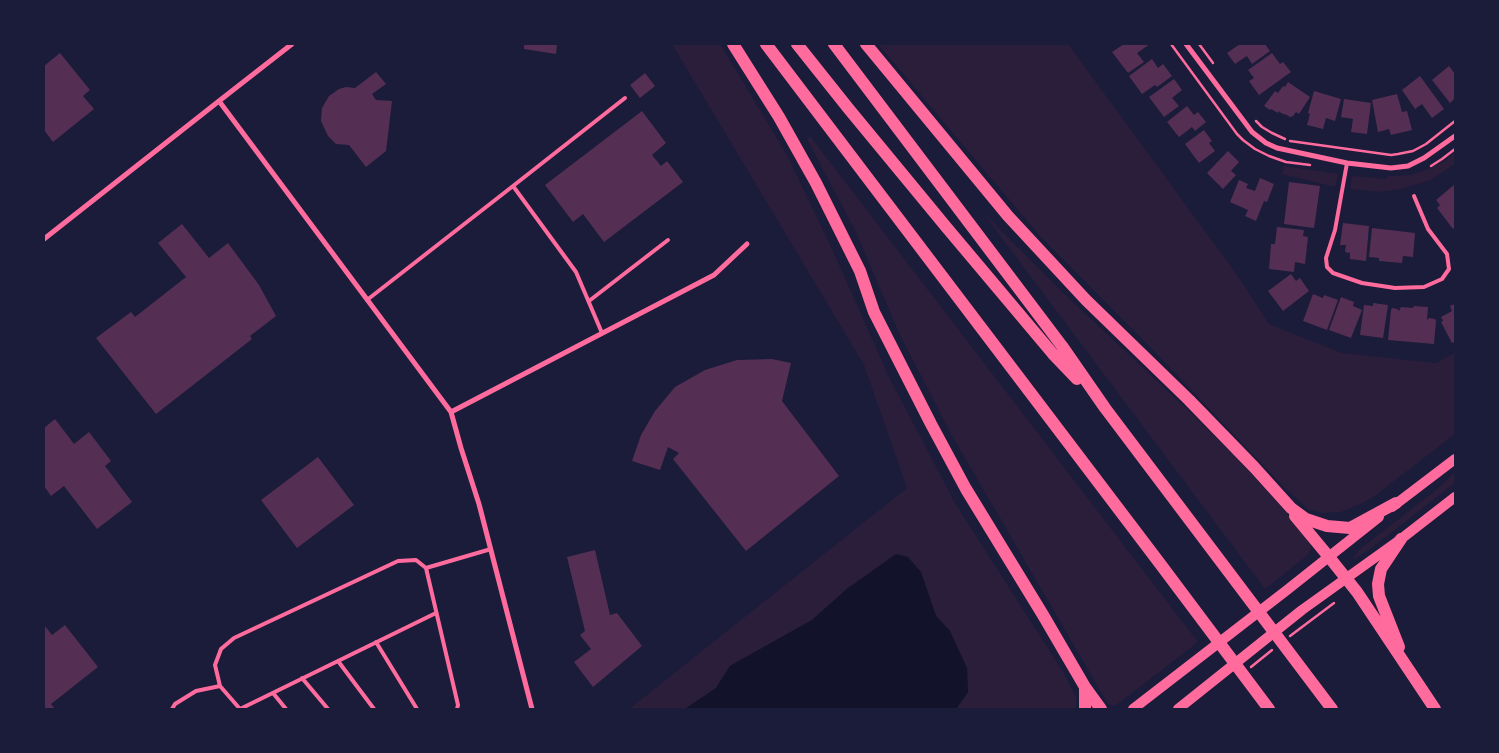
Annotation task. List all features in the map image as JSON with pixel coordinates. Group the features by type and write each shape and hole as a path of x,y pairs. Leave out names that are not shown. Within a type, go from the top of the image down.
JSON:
{"highway":[{"path":"733,44 779,117 816,183 860,271 874,312 962,481 1084,688 1101,709"},
{"path":"766,44 1269,709"},
{"path":"797,44 1053,354 1105,408"},
{"path":"834,44 1332,709"},
{"path":"866,44 1008,216 1086,300 1254,466 1291,508 1306,520 1326,526 1350,528 1396,503"},
{"path":"1254,466 1346,579 1435,709"},
{"path":"1401,539 1381,569 1378,584 1379,596 1408,670"},
{"path":"1084,688 1085,709"}],"main road":[{"path":"1133,709 1455,459"},
{"path":"1178,709 1302,610 1401,539 1455,497"}],"street":[{"path":"44,239 292,44"},
{"path":"1186,44 1252,132 1266,143 1277,148 1348,163 1391,168 1408,166 1424,158 1455,136"},
{"path":"219,101 452,412 491,549 532,709"},
{"path":"452,412 714,275 746,244"}],"lane":[{"path":"368,300 625,98"},
{"path":"1348,163 1336,230 1326,258 1327,267 1333,273 1362,283 1395,288 1424,287 1442,279 1449,269 1447,254 1428,229 1414,196"},
{"path":"514,186 576,272 602,333"},
{"path":"589,301 668,240"},
{"path":"426,568 491,549"},
{"path":"436,613 240,709 220,686 215,665 222,649 234,638 398,561 416,560 426,568 458,705 457,709"},
{"path":"376,642 418,709"},
{"path":"338,661 374,709"},
{"path":"302,678 328,709"},
{"path":"172,709 175,704 196,692 220,686"},
{"path":"273,693 286,709"}],"path":[{"path":"1171,44 1237,134 1255,149 1269,156 1286,162 1312,166"},
{"path":"1199,44 1216,66"},
{"path":"1254,119 1266,130 1287,140 1391,155 1413,151 1421,147 1455,121"},
{"path":"1427,168 1455,149"},
{"path":"1288,638 1311,620"},
{"path":"1249,668 1272,650"}],"shaded area":[{"path":"672,44 720,44 787,155 832,249 888,375 955,503 1063,672 1076,697 1076,709 956,709 968,692 950,631 936,616 920,572 848,588 812,620 730,666 716,688 685,709 629,709 907,488 864,365"},
{"path":"878,44 1068,44 1240,279 1269,324 1342,353 1436,363 1455,353 1455,434 1363,503 1341,512 1323,513 1308,509 1283,486 1156,353 1039,235"},
{"path":"810,136 1198,642 1115,706 1108,704 950,432 900,335 856,232 807,139"},
{"path":"1455,152 1455,164 1431,180 1401,189 1379,192 1350,189 1352,176 1386,179 1388,176 1411,175 1443,162"},
{"path":"1284,166 1338,174 1335,187 1282,174"},
{"path":"984,213 1059,289 1239,460 1309,538 1311,549 1308,555 1265,589"},
{"path":"1455,472 1455,483 1370,549 1352,559 1359,550 1436,490"},
{"path":"896,554 908,557 921,572 936,616 950,631 967,668 968,692 956,709 685,709 716,688 730,666 812,620 848,588"}],"building":[{"path":"524,44 557,44 556,54 524,49"},
{"path":"1124,44 1150,44 1137,53 1144,62 1128,73 1112,52"},
{"path":"1240,44 1265,44 1270,51 1252,64 1247,56 1235,64 1227,53"},
{"path":"60,53 90,90 83,96 94,109 53,142 44,130 44,66"},
{"path":"1272,53 1280,64 1283,62 1291,72 1259,95 1249,81 1254,78 1248,70"},
{"path":"1152,59 1158,68 1163,64 1172,76 1157,87 1155,85 1142,94 1129,76"},
{"path":"1449,66 1455,74 1455,98 1450,103 1432,80"},
{"path":"376,72 386,84 372,94 376,100 392,101 386,151 366,167 349,145 336,144 328,136 321,121 322,108 329,96 339,89 346,87 355,88"},
{"path":"645,73 655,86 640,98 630,85"},
{"path":"1420,76 1444,109 1432,118 1422,104 1415,109 1402,90"},
{"path":"1174,79 1182,90 1172,98 1179,106 1164,117 1149,97"},
{"path":"1288,82 1310,97 1299,114 1296,112 1290,117 1264,106 1275,91 1278,93"},
{"path":"1314,91 1341,99 1335,121 1326,118 1323,129 1307,125"},
{"path":"1397,94 1402,112 1407,111 1412,130 1391,135 1389,129 1378,132 1372,100"},
{"path":"1344,99 1371,103 1367,134 1351,132 1353,119 1341,117"},
{"path":"1187,106 1194,115 1198,112 1206,122 1195,131 1192,127 1179,137 1167,122"},
{"path":"642,111 666,143 652,155 661,166 667,161 683,182 604,242 583,214 573,222 545,185"},
{"path":"1204,130 1212,141 1209,143 1215,151 1199,163 1185,144"},
{"path":"1228,151 1239,162 1231,171 1236,175 1223,189 1207,173"},
{"path":"1260,178 1274,184 1267,202 1264,201 1256,221 1245,216 1248,210 1230,202 1239,180 1248,184 1246,188 1255,191"},
{"path":"1289,182 1320,186 1314,228 1284,224"},
{"path":"1455,184 1455,227 1453,229 1437,208 1440,205 1436,200"},
{"path":"1343,223 1369,226 1366,261 1350,259 1350,253 1345,252 1346,245 1340,245"},
{"path":"182,224 209,258 228,243 259,285 276,316 250,336 252,339 156,414 96,338 131,312 135,317 186,277 158,243"},
{"path":"1277,227 1304,230 1303,236 1308,237 1305,264 1295,262 1294,272 1269,269 1271,244 1275,244"},
{"path":"1372,228 1415,233 1413,257 1403,256 1402,263 1379,261 1379,258 1369,257"},
{"path":"1291,274 1296,281 1300,278 1309,291 1283,311 1268,291"},
{"path":"1313,294 1323,298 1324,295 1338,300 1327,330 1303,321"},
{"path":"1341,297 1354,302 1353,306 1362,310 1351,338 1329,330"},
{"path":"1373,303 1388,305 1383,338 1360,335 1364,305 1373,306"},
{"path":"1455,304 1455,342 1452,343 1441,322 1443,321 1441,317 1452,311 1450,306"},
{"path":"1414,306 1428,307 1427,320 1429,318 1435,319 1434,344 1388,340 1392,308 1399,311 1401,307 1413,308"},
{"path":"772,359 791,363 782,401 839,476 746,551 673,459 679,453 668,447 660,470 632,461 641,435 655,411 675,387 705,370 737,360"},
{"path":"55,419 74,444 89,432 111,461 105,466 132,502 97,529 64,486 51,496 44,486 44,428"},
{"path":"318,457 354,505 297,548 261,500"},
{"path":"595,550 610,615 617,613 642,646 593,687 574,662 591,649 580,635 585,631 567,557"},
{"path":"44,625 52,635 65,625 98,667 51,704 55,709 44,709"}]}
